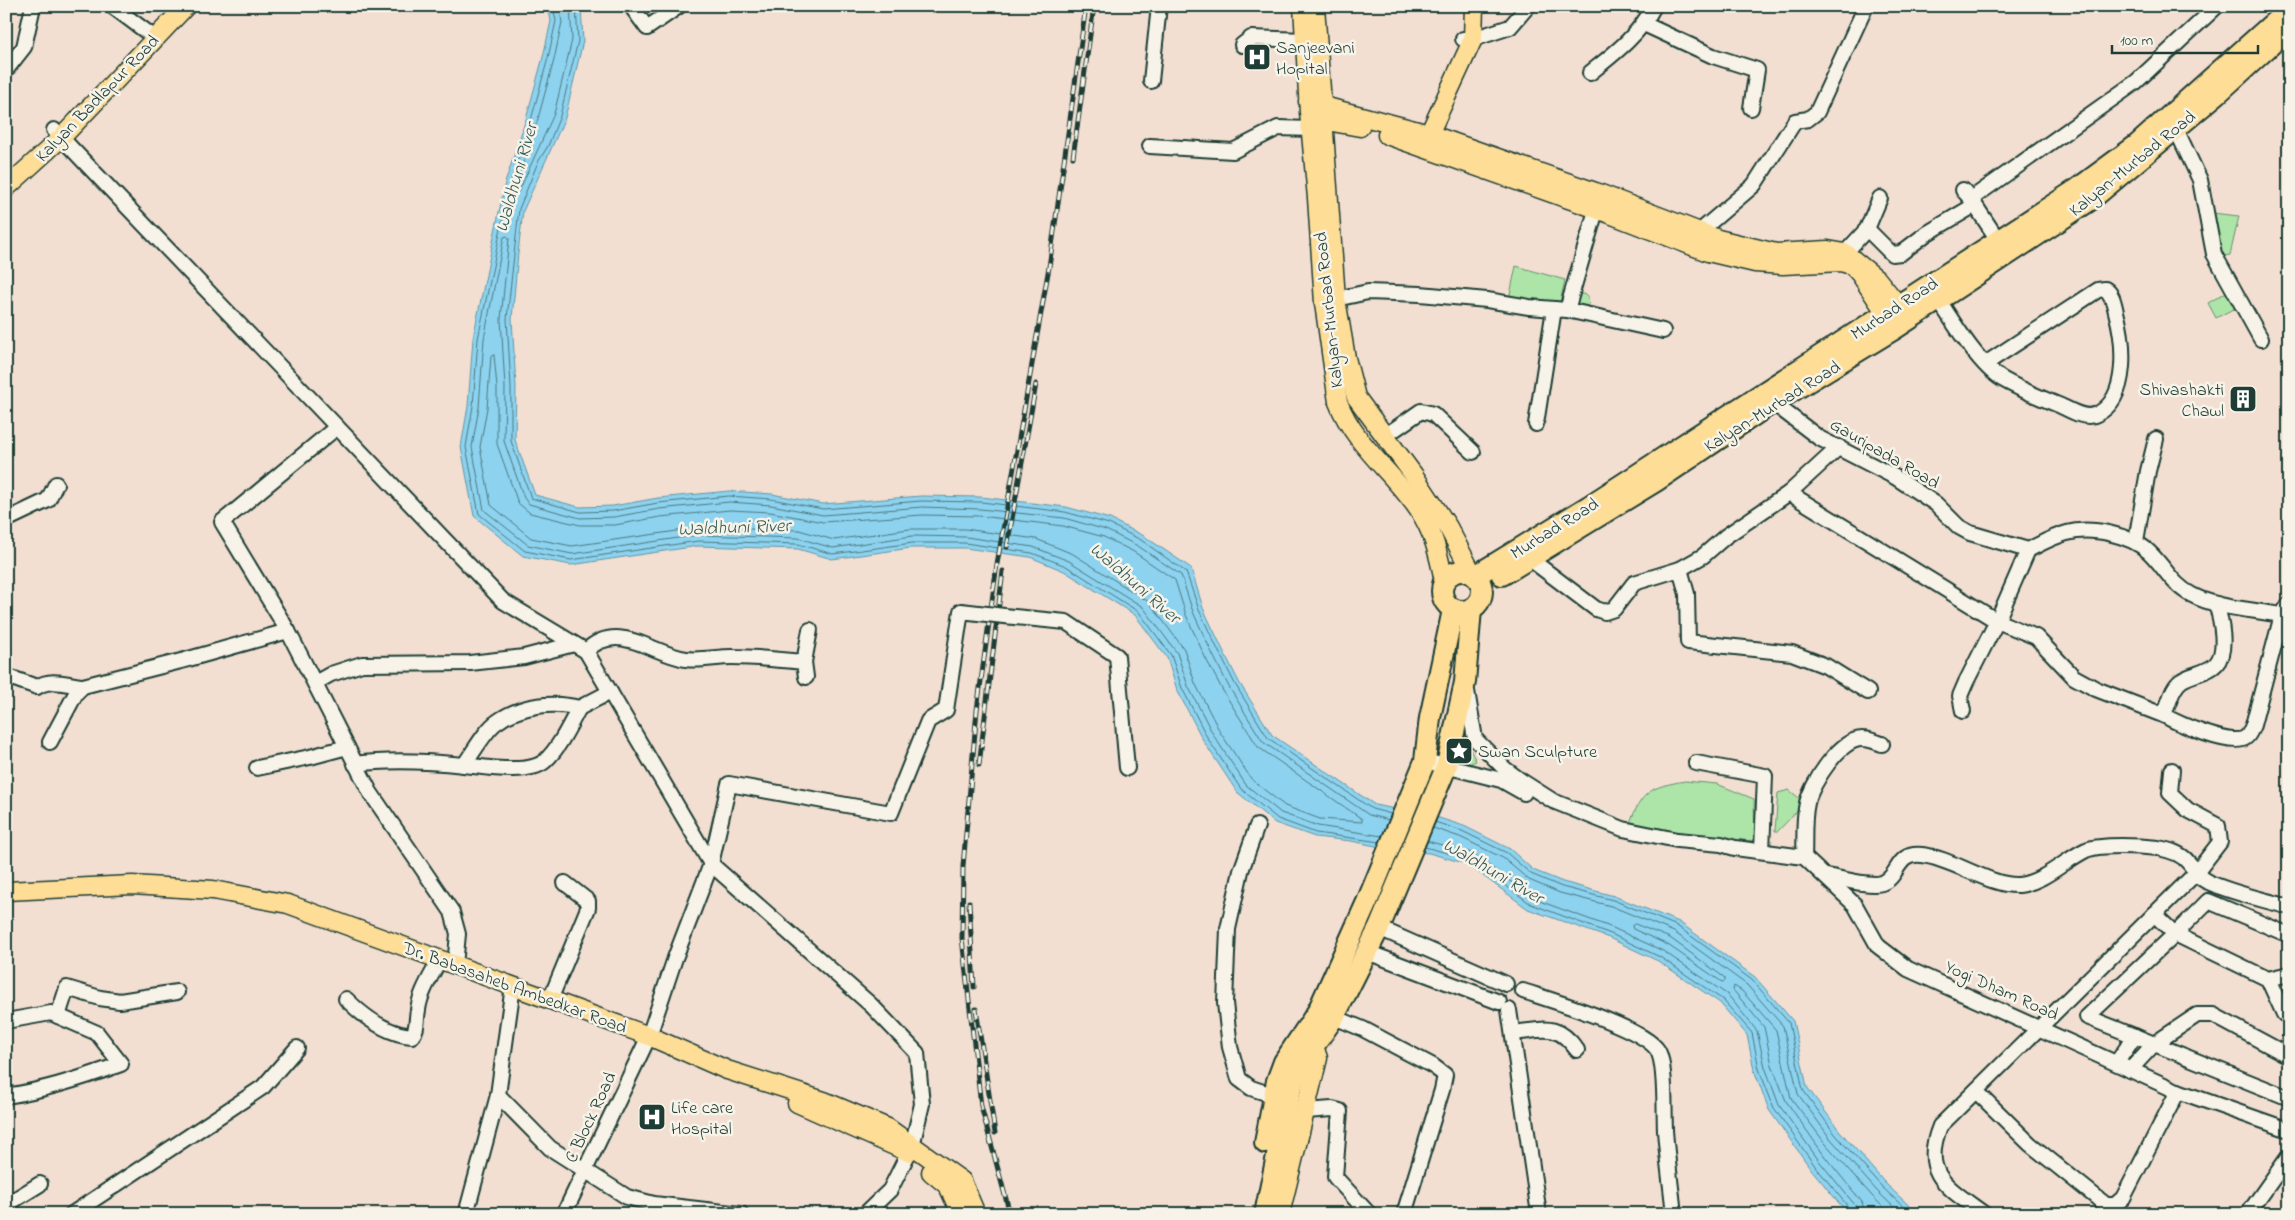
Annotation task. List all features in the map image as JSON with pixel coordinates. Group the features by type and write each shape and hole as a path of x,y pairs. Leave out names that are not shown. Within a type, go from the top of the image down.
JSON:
{"highway":[{"name":"Murbad Road","path":"1897,316 1998,240 2076,190 2138,144 2172,123 2289,9"},
{"name":"Kalyan-Murbad Road","path":"1476,579 1530,559 1576,522 1768,398 1897,316 1938,299 2089,201 2172,123 2218,93 2289,28"},
{"name":"Murbad Road","path":"1476,579 1576,522"},
{"path":"1265,1214 1291,1088 1306,1044 1318,1011 1367,902 1425,761 1430,718 1462,610 1480,600 1476,579 1463,571 1454,572 1444,581 1442,595 1445,604 1462,610"},
{"path":"1252,1214 1275,1096 1284,1062 1334,1017 1382,920 1447,765 1466,682 1462,610"}],"main road":[{"name":"Kalyan Badlapur Road","path":"152,34 170,6"},
{"name":"Kalyan Badlapur Road","path":"6,188 152,34 186,6"},
{"name":"Kalyan-Murbad Road","path":"1303,6 1305,40 1336,299 1346,358 1356,397 1448,527 1476,579"},
{"name":"Kalyan-Murbad Road","path":"1315,6 1315,115 1324,303 1338,402 1344,416 1360,440 1419,510 1434,539 1444,581"},
{"path":"1466,6 1468,39"},
{"path":"1421,139 1468,39 1474,6"},
{"path":"1315,115 1421,139 1599,201 1697,239 1718,239 1799,258 1841,262 1852,265 1897,316"},
{"name":"Kalyan Badlapur Road","path":"6,177 57,134"},
{"path":"1799,258 1828,250 1845,253 1877,279 1897,316"},
{"name":"Dr. Babasaheb Ambedkar Road","path":"6,891 132,885 184,891"},
{"name":"Dr. Babasaheb Ambedkar Road","path":"6,901 113,891 213,890 256,901 288,904 348,929 444,963 727,1070 824,1101 888,1128 948,1186 961,1214"},
{"name":"Dr. Babasaheb Ambedkar Road","path":"512,990 550,1000 647,1040"},
{"path":"1280,1214 1318,1058 1306,1044"},
{"name":"Dr. Babasaheb Ambedkar Road","path":"911,1149 962,1182 976,1214"}],"street":[{"path":"6,70 24,47 33,6"},
{"path":"112,6 152,34"},
{"path":"631,6 647,28 679,6"},
{"path":"1151,81 1159,6"},
{"path":"1468,39 1510,27 1528,6"},
{"path":"1590,73 1630,40 1644,24 1654,6"},
{"path":"1697,239 1754,185 1795,121 1808,119 1817,112 1861,21 1866,6"},
{"path":"1867,230 1892,254 1901,253 1970,198 2136,82 2217,6"},
{"path":"1644,24 1713,56 1758,70 1751,108"},
{"path":"1242,45 1251,38 1305,40"},
{"path":"1150,146 1233,152 1278,128 1315,115"},
{"path":"2172,123 2200,180 2214,254 2262,339"},
{"path":"57,134 503,601 580,648 610,692 711,864 871,1005 917,1053 922,1104 911,1149 890,1190 865,1214"},
{"path":"1845,253 1867,230 1880,198"},
{"path":"1970,198 1998,240"},
{"path":"1536,424 1561,309 1599,201"},
{"path":"1938,299 1952,321 1985,364 2001,378 2082,415 2091,416 2098,414 2114,396 2124,360 2120,327 2111,294 2105,289 2098,290 1985,364"},
{"path":"1336,299 1368,292 1487,300 1561,309 1663,331"},
{"name":"Gauripada Road","path":"1768,398 1819,438 1895,477 1928,499 1959,527 1970,533 2028,550"},
{"path":"1385,436 1421,411 1433,414 1473,452"},
{"path":"337,427 222,522 288,631 370,792 452,912 458,934 444,963 422,995 418,1008 416,1032 412,1036 404,1036 376,1024 360,1013 346,999"},
{"path":"2136,541 2148,471 2156,438"},
{"path":"1530,559 1596,609 1605,612 1614,609 1634,583 1680,569 1703,556 1726,536 1789,493 1839,447"},
{"path":"6,520 48,500 56,484"},
{"path":"1789,493 1997,621 2036,637 2074,676 2096,689 2163,715 2188,727 2220,737 2237,740 2244,738 2250,733 2286,612 2216,604 2203,600 2176,585 2150,553 2136,541 2086,530 2066,532 2028,550 1997,621 1960,696 1963,710"},
{"path":"1680,569 1687,594 1688,642 1792,653 1826,666 1868,692"},
{"path":"2163,715 2173,690 2180,682 2216,665 2220,656 2222,623 2216,604"},
{"name":"C Block Road","path":"564,1214 586,1172 647,1040 674,958 711,864 729,784 891,813 928,721 946,710 961,612 1066,622 1116,656 1127,768"},
{"path":"806,677 804,662 810,630"},
{"path":"6,676 36,687 43,683 53,682 82,686 288,631"},
{"path":"314,683 331,674 362,664 470,663 580,648 610,638 638,641 686,659 732,657 804,662"},
{"path":"1466,682 1475,739 1505,769 1553,802 1623,829 1677,840 1721,844 1735,848 1804,857 1807,804 1812,787 1831,760 1850,743 1862,739 1882,744"},
{"path":"50,742 76,692 82,686"},
{"path":"355,764 388,760 422,760 506,768 530,767 544,762 560,742 579,708 610,692"},
{"path":"464,765 496,722 516,712 536,706 566,705 579,708"},
{"path":"257,768 310,758 347,747"},
{"path":"1425,761 1501,780 1564,815 1599,830 1642,842 1712,852 1721,853 1735,848"},
{"path":"1696,763 1766,776 1762,851"},
{"path":"1984,1214 1941,1178 1935,1169 1932,1156 1934,1140 1940,1126 2196,873 2220,842 2218,826 2188,810 2170,793 2172,770"},
{"path":"1257,826 1241,871 1228,929 1224,1003 1230,1047 1239,1079 1251,1088 1275,1096"},
{"path":"1826,876 1880,884 1888,880 1902,860 1910,855 1922,855 1939,859 1985,877 2018,885 2030,883 2088,849 2113,847 2157,848 2178,853 2188,860 2196,873 2205,881 2289,907"},
{"name":"Yogi Dham Road","path":"1804,857 1826,876 1854,905 1878,946 1908,969 2178,1091 2289,1130"},
{"path":"550,1000 588,908 588,901 565,883"},
{"path":"2289,935 2208,900 2087,1017 2289,1098"},
{"path":"2157,911 2177,931 2268,979 2284,1014 2289,1017"},
{"path":"1382,920 1483,975 1506,984 1518,985 1523,992 1559,1002 1630,1030 1652,1043 1659,1052 1663,1076 1665,1134 1674,1214"},
{"path":"1367,952 1504,1006 1521,1005 1523,992"},
{"path":"2268,979 2289,974"},
{"path":"1476,994 1483,975"},
{"path":"1506,984 1498,993 1513,1033 1540,1214"},
{"path":"58,1016 67,988 100,998 120,1001 176,992"},
{"path":"466,1214 498,1095 512,990"},
{"path":"6,1021 51,1013 97,1033 121,1064 78,1080 29,1093 6,1096"},
{"path":"2130,1070 2154,1044 2196,1015 2214,1015 2289,1056"},
{"path":"1334,1017 1363,1029 1433,1066 1445,1075 1440,1100 1404,1214"},
{"path":"1513,1033 1555,1031 1567,1037 1576,1050"},
{"path":"2117,1062 2135,1036"},
{"path":"72,1214 262,1087 297,1048"},
{"path":"1976,1091 2030,1144 2106,1205 2115,1205 2123,1198 2178,1091"},
{"path":"498,1095 550,1148 627,1196 654,1204 741,1214"},
{"path":"1306,1110 1332,1109 1340,1111 1335,1177 1369,1214"},
{"path":"2248,1214 2289,1156"},
{"path":"6,1205 40,1184"}],"green space":[{"path":"2212,213 2239,216 2230,255 2219,257"},
{"path":"1516,266 1565,280 1559,307 1509,299"},
{"path":"1574,291 1588,296 1589,309 1574,306"},
{"path":"2228,291 2237,307 2216,318 2208,303"},
{"name":"Swan Sculpture","path":"1460,729 1476,761 1467,765 1449,761"},
{"path":"1685,781 1717,784 1754,799 1755,841 1680,836 1629,825 1638,805 1649,792 1663,786"},
{"path":"1789,790 1799,798 1800,808 1778,831 1775,831 1778,793"}],"water":[{"name":"Waldhuni River","path":"548,6 581,6 583,41 565,118 523,211 518,253 512,319 516,387 515,440 535,495 579,507 613,506 658,498 729,491 772,494 823,504 921,496 981,497 1066,507 1110,519 1144,536 1191,568 1203,608 1222,648 1239,682 1272,735 1375,805 1436,817 1464,826 1510,849 1533,870 1563,882 1614,896 1679,922 1755,977 1793,1021 1807,1087 1839,1130 1885,1183 1918,1214 1848,1214 1811,1169 1769,1110 1754,1070 1747,1035 1720,1003 1658,961 1609,938 1528,909 1467,864 1429,853 1400,851 1351,841 1315,837 1275,823 1237,792 1204,742 1177,690 1167,658 1135,615 1064,571 1030,557 965,548 911,548 832,559 798,549 698,546 571,565 523,556 474,516 461,447 468,406 473,338 505,183 526,119 543,57 551,21"}],"railway":[{"path":"1010,1214 981,1106 962,938 963,866 977,710 997,564 1049,267 1086,6"},
{"path":"1073,157 1094,6"},
{"path":"1007,547 1036,384"},
{"path":"979,765 1003,571"},
{"path":"969,902 974,987"},
{"path":"976,1009 995,1133"}],"place":[{"name":"Sanjeevani Hopital","path":"1257,57"},
{"name":"Shivashakti Chawl","path":"2243,399"},
{"name":"Swan Sculpture","path":"1459,751"},
{"name":"Life care Hospital","path":"652,1117"}]}
